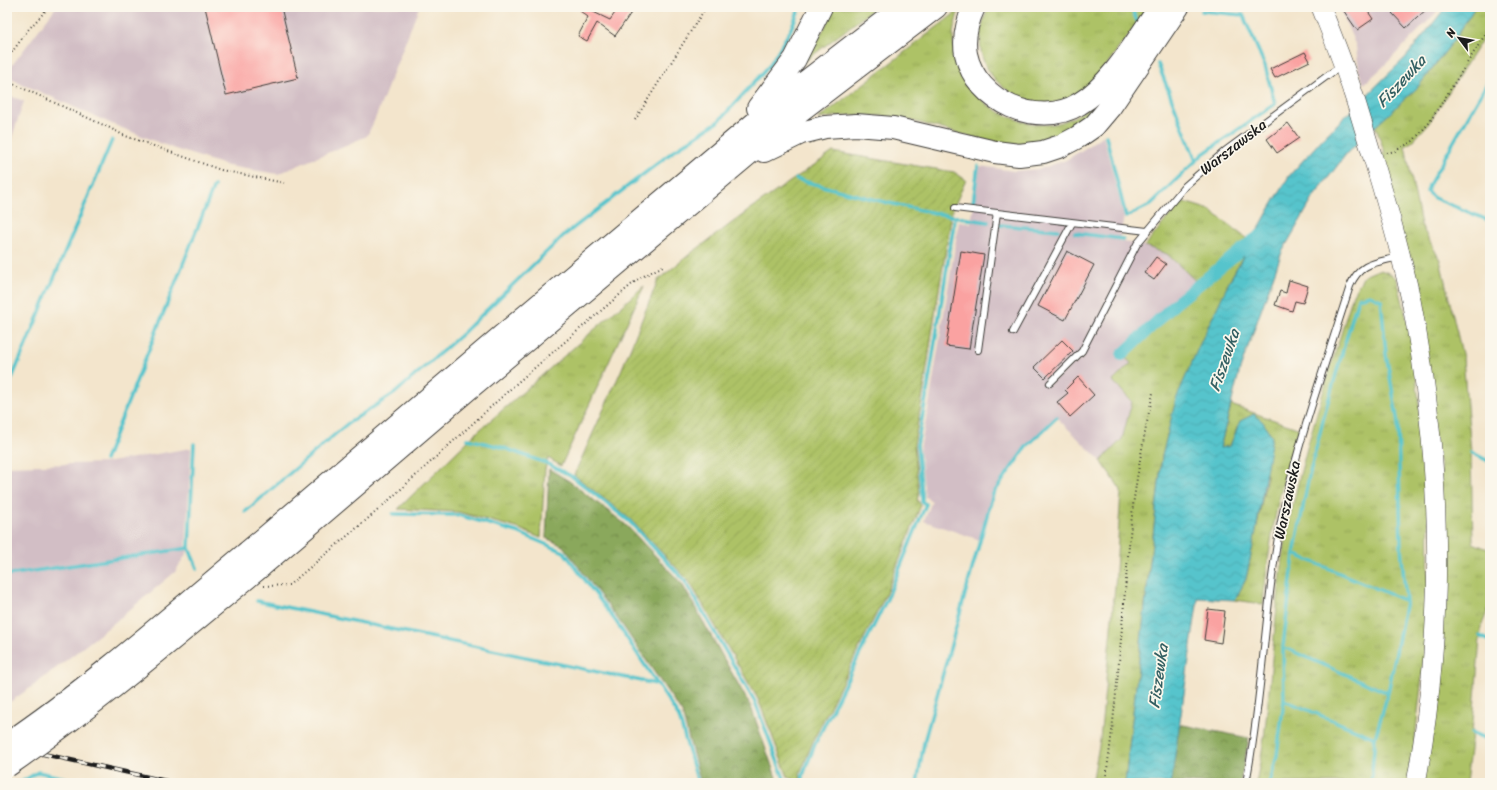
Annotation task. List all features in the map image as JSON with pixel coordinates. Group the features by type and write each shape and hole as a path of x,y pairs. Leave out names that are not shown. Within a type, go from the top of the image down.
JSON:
{"highway":[{"path":"731,142 795,59 821,7"},
{"path":"7,766 34,748 122,681 254,559 731,142 786,97 903,7"},
{"path":"7,744 68,701 104,672 254,559 797,113 936,7"},
{"path":"974,7 967,23 965,38 966,54 972,69 983,85 1009,106 1025,112 1045,114 1064,112 1079,105 1103,86 1160,7"},
{"path":"734,165 801,133 825,127 856,125 894,128 995,152 1019,155 1043,152 1061,146 1094,126 1110,107 1178,7"}],"main road":[{"path":"1320,7 1378,151 1411,299 1427,396 1435,487 1436,577 1434,643 1426,723 1416,783"}],"lane":[{"name":"Warszawska","path":"1050,383 1082,351 1137,244 1185,186 1220,156 1343,64"},
{"path":"955,208 1147,231"},
{"path":"978,350 996,213"},
{"path":"1014,332 1072,223"},
{"name":"Warszawska","path":"1246,783 1256,731 1272,574 1284,508 1298,451 1354,275 1365,266 1401,256"}],"path":[{"path":"7,59 28,30 49,7"},
{"path":"635,120 706,7"},
{"path":"1378,151 1395,151 1413,141 1429,124 1490,27"},
{"path":"7,81 123,135 168,152 221,170 284,183"},
{"path":"1105,783 1113,732 1133,506 1141,451 1153,393"}],"shaded area":[{"path":"56,7 419,7 367,136 278,174 228,166 175,149 112,124 7,77 7,72"},
{"path":"1339,7 1440,7 1383,67 1364,84 1359,72 1356,46"},
{"path":"7,95 24,101 7,152"},
{"path":"1103,135 1124,217 1119,241 1145,246 1167,254 1199,284 1176,303 1123,354 1131,363 1113,381 1132,402 1122,439 1101,461 1057,418 1026,447 993,494 980,540 924,521 932,501 925,497 920,449 929,405 959,222 971,223 980,166 1014,171 1040,169 1066,160"},
{"path":"191,448 186,546 188,551 175,572 109,627 33,686 7,704 7,466 105,463"}],"green space":[{"path":"832,7 876,7 804,62 825,27"},
{"path":"989,7 1150,7 1092,84 1074,97 1062,102 1037,103 1013,94 1003,87 987,68 981,53 980,38 983,22"},
{"path":"1475,7 1490,7 1490,27 1429,123 1413,141 1405,146 1421,225 1440,260 1463,358 1471,452 1473,543 1490,550 1490,605 1481,627 1466,783 1422,783 1441,471 1377,155 1385,153 1375,125 1417,88 1455,39"},
{"path":"959,10 953,37 955,52 961,69 969,84 979,97 1003,114 1034,124 1054,124 1076,116 1108,92 1087,116 1069,131 1052,141 1033,144 996,142 892,117 860,115 818,119"},
{"path":"833,152 954,172 966,180 949,218 951,219 914,445 919,493 917,500 921,505 885,596 814,739 800,774 801,783 788,777 758,699 689,581 630,519 574,475 621,371 658,280 752,208"},
{"path":"1181,201 1210,210 1251,242 1230,280 1162,456 1125,783 1092,783 1100,740 1115,587 1121,490 1101,461 1122,439 1132,402 1113,381 1131,363 1122,355 1176,303 1199,284 1167,254 1145,246"},
{"path":"1378,270 1384,271 1397,279 1412,340 1429,493 1428,624 1410,783 1256,783 1264,738 1282,564 1299,477 1353,294 1364,276"},
{"path":"644,286 561,466 548,458 545,469 541,538 517,528 458,512 398,509 475,434"},
{"path":"1231,405 1300,429 1292,450 1280,493 1268,560 1263,604 1235,600 1246,579 1267,476 1240,421 1230,446 1220,448"},
{"path":"549,469 569,481 625,524 682,584 751,707 778,783 701,783 682,713 621,623 563,546 546,538"},
{"path":"1178,724 1249,738 1240,783 1171,783"}],"water":[{"name":"Fiszewka","path":"1446,7 1475,7 1455,39 1417,88 1347,153 1315,195 1282,252 1240,369 1220,448 1230,446 1240,421 1254,414 1263,422 1272,437 1246,579 1235,600 1198,598 1171,783 1125,783 1162,456 1176,399 1230,280 1289,176 1324,137 1406,57"}],"building":[{"path":"205,7 281,7 298,78 226,95"},
{"path":"583,7 610,20 619,7 635,7 615,36 597,23 587,41 578,36 588,17 580,11"},
{"path":"1341,7 1365,7 1373,19 1357,30"},
{"path":"1398,7 1429,7 1406,28 1392,13"},
{"path":"1305,52 1310,61 1275,78 1270,69"},
{"path":"1288,123 1299,138 1277,153 1267,139"},
{"path":"961,251 984,255 969,349 946,346"},
{"path":"1067,251 1094,265 1065,320 1038,306"},
{"path":"1156,257 1166,264 1154,280 1144,273"},
{"path":"1289,280 1308,286 1303,303 1295,301 1292,311 1275,305 1280,291 1286,293"},
{"path":"1062,340 1073,351 1045,378 1034,367"},
{"path":"1078,377 1094,395 1070,417 1057,402 1068,393 1065,390"},
{"path":"1208,609 1225,611 1221,643 1204,640"}],"waterway":[{"path":"245,512 347,424 395,393 463,333 563,236 675,150 719,121 769,66 790,31 800,7"},
{"path":"1131,7 1137,21"},
{"path":"1106,136 1126,217 1150,205 1203,154 1275,104 1265,66 1243,15 1202,11"},
{"path":"1158,64 1196,161"},
{"path":"1490,78 1429,185 1427,192 1434,198 1490,221"},
{"path":"7,390 112,140"},
{"path":"973,203 978,166"},
{"path":"796,179 915,209 988,222"},
{"path":"105,460 214,186"},
{"path":"803,783 803,775 815,744 887,599 926,504 922,502 917,445 955,217"},
{"path":"1000,225 1058,230"},
{"path":"1075,233 1123,239"},
{"path":"1122,355 1176,303 1264,233"},
{"path":"1270,783 1277,755 1284,700 1283,647 1294,554 1308,481 1325,412 1358,298 1370,295 1381,300 1386,354 1398,423 1401,547 1406,601 1388,693 1375,738 1371,783"},
{"path":"917,783 924,742 993,494 1026,447 1057,417"},
{"path":"468,439 501,447 546,463 573,477 629,521 685,581 755,702 785,781 792,783"},
{"path":"194,444 189,548 197,568"},
{"path":"1471,452 1490,462"},
{"path":"393,514 458,515 517,532 564,552 617,623 679,717 698,783"},
{"path":"7,575 189,548"},
{"path":"1294,554 1406,601"},
{"path":"257,601 656,684"},
{"path":"1480,636 1490,641"},
{"path":"1283,647 1388,693"},
{"path":"1284,700 1375,738"},
{"path":"1472,733 1490,740"},
{"path":"20,783 38,772 87,783"}],"railway":[{"path":"7,746 175,783"}]}
